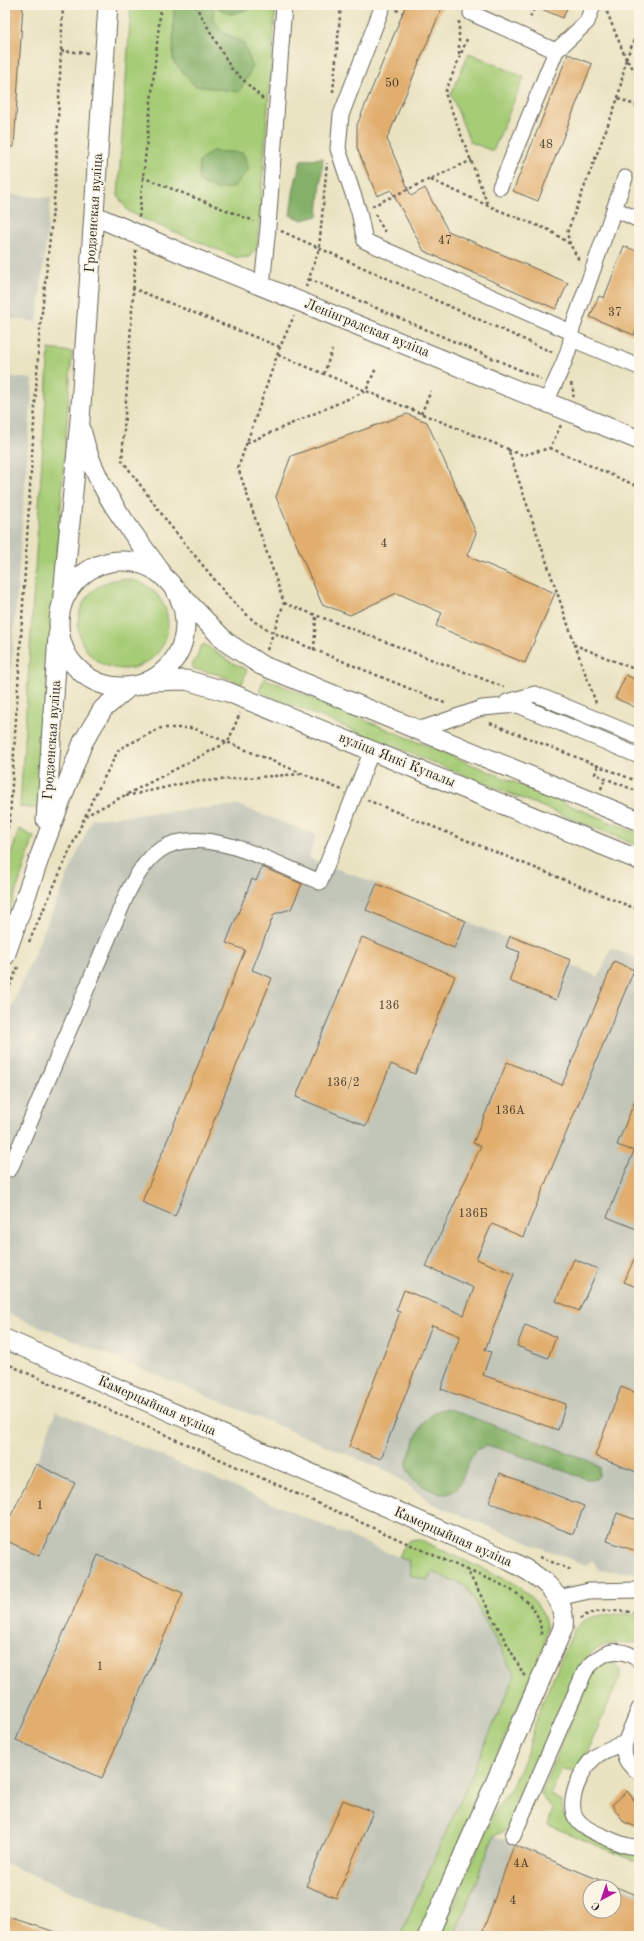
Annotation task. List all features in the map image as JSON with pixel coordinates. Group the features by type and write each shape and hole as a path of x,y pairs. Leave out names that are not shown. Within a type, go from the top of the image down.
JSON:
{"main road":[{"name":"Гродзенская вуліца","path":"62,605 80,420 108,5"},
{"name":"Ленінградская вуліца","path":"94,216 639,440"},
{"name":"Гродзенская вуліца","path":"80,420 85,444 100,482 125,522 163,575"},
{"path":"176,590 184,610 185,631 179,651 167,668 150,681 129,687 109,685 89,678 74,664 63,646 59,626 62,605 69,589 81,576 96,566 113,561 130,561 148,566 163,575 226,642 261,666 639,821"},
{"name":"Гродзенская вуліца","path":"41,853 47,806 59,626"},
{"name":"вуліца Янкі Купалы","path":"150,681 186,680 208,685 372,750 639,860"},
{"name":"Гродзенская вуліца","path":"9,957 41,853 83,742 103,709 129,687"},
{"name":"Камерцыйная вуліца","path":"5,1339 510,1561 539,1578 558,1598"},
{"path":"428,1936 563,1628 562,1608 558,1598"}],"street":[{"path":"262,286 268,227 284,5"},
{"path":"383,5 341,115 338,149 365,209 365,241 639,367"},
{"path":"500,187 556,50 586,22 593,5"},
{"path":"465,16 556,50"},
{"path":"546,402 565,358 625,178"},
{"path":"615,209 639,220"},
{"path":"413,728 424,728 482,708 535,694 639,737"},
{"path":"482,708 518,705 639,756"},
{"path":"5,1168 10,1169 126,896 140,871 150,859 161,850 176,842 195,840 214,842 236,847 320,882 372,750"},
{"path":"558,1598 589,1591 639,1590"},
{"path":"512,1836 585,1671 600,1656 608,1652 627,1654 639,1660"},
{"path":"639,1709 625,1743 624,1755 626,1761 639,1772"},
{"path":"625,1743 602,1752 588,1765 580,1778 573,1798 573,1811 579,1821 588,1830 624,1846 639,1847"}],"path":[{"path":"5,840 10,818 39,340 55,190 63,5"},
{"path":"132,288 280,347 238,468 284,603 274,634 255,622 232,601 168,524 122,460 132,288 142,177 161,5"},
{"path":"195,5 231,68 264,100"},
{"path":"604,5 626,59 639,76"},
{"path":"530,17 535,7"},
{"path":"459,58 465,16"},
{"path":"580,263 570,244 567,233 618,98 626,59 639,28"},
{"path":"467,39 445,93 472,160 488,206"},
{"path":"61,51 105,54"},
{"path":"618,98 639,107"},
{"path":"365,209 472,160"},
{"path":"142,177 268,227 565,358"},
{"path":"431,180 488,206 549,230 570,244"},
{"path":"365,209 369,200"},
{"path":"365,209 388,237"},
{"path":"309,279 574,394"},
{"path":"324,374 332,350"},
{"path":"278,355 508,450 596,703"},
{"path":"247,443 366,391 376,368"},
{"path":"421,414 431,391"},
{"path":"550,448 639,487"},
{"path":"284,603 505,687"},
{"path":"314,650 316,616"},
{"path":"575,645 639,671"},
{"path":"27,947 85,816 119,749 161,728 193,728 354,795 639,910"},
{"path":"85,816 228,742"},
{"path":"598,766 595,774 639,792"},
{"path":"122,797 190,782 303,773"},
{"path":"5,997 9,957"},
{"path":"5,1363 512,1589 528,1603 538,1618 541,1630 541,1641"},
{"path":"467,1570 526,1680 529,1674"},
{"path":"577,1622 586,1614 639,1612"}],"shaded area":[{"path":"5,194 51,198 37,322 5,318"},
{"path":"5,376 33,379 5,751"},
{"path":"238,805 316,835 309,858 377,884 509,939 510,936 571,960 570,965 599,977 611,948 639,959 639,1573 599,1570 592,1560 586,1565 433,1504 392,1473 5,1312 5,1025 12,1005 92,819"},
{"path":"56,1411 466,1586 515,1676 400,1936 174,1936 5,1863 5,1528 36,1464"},
{"path":"494,1836 602,1879 582,1879 582,1919 622,1919 622,1887 635,1892 639,1886 639,1936 454,1936"}],"green space":[{"path":"131,5 276,5 257,248 249,257 238,258 141,218 128,211 118,196"},
{"path":"174,5 252,5 250,9 230,14 214,6 213,18 222,32 243,42 253,67 239,92 195,86 173,61"},
{"path":"469,53 524,77 493,151 470,142 451,94"},
{"path":"212,151 243,153 249,169 234,187 216,190 199,181 199,161"},
{"path":"323,158 318,216 303,220 290,215 294,187 301,160"},
{"path":"49,349 72,352 39,809 20,807"},
{"path":"114,579 132,579 148,586 161,599 168,615 168,633 161,649 148,662 132,669 114,669 98,662 85,649 78,633 78,615 85,599 98,586"},
{"path":"204,644 229,661 247,670 242,684 217,674 194,669 192,665 197,657 200,647"},
{"path":"264,678 639,834 639,846 259,692"},
{"path":"19,829 34,837 5,925 5,875"},
{"path":"443,1409 452,1410 590,1461 599,1467 599,1476 596,1479 587,1479 498,1448 487,1446 475,1452 469,1461 461,1481 455,1489 448,1494 436,1492 420,1484 412,1477 408,1472 407,1461 419,1430 429,1417 435,1412"},
{"path":"415,1539 421,1540 515,1584 536,1603 541,1611 545,1619 546,1637 544,1647 419,1936 400,1936 515,1676 466,1586 432,1572 427,1580 411,1576 409,1561 399,1557 407,1543"},
{"path":"612,1614 639,1614 639,1642 600,1647 588,1656 582,1665 510,1828 494,1836 454,1936 440,1936 493,1814 512,1786 528,1750 540,1708 574,1630 587,1619 595,1616"},
{"path":"610,1662 615,1664 618,1668 620,1677 583,1762 575,1771 562,1769 551,1794 561,1802 565,1818 572,1825 639,1852 639,1863 548,1825 553,1808 543,1799 541,1792 591,1675 601,1666"}],"building":[{"path":"5,5 23,5 14,147 5,147"},
{"path":"406,5 443,5 387,139 411,196 425,188 448,231 568,283 556,309 424,251 391,190 377,196 357,148 357,125"},
{"path":"532,5 568,5 563,18"},
{"path":"568,54 592,64 538,201 513,191"},
{"path":"624,246 639,252 639,323 634,335 590,317 599,296 604,298"},
{"path":"407,414 427,422 476,533 467,556 555,593 525,663 436,626 442,613 397,593 350,615 322,604 276,497 291,456"},
{"path":"626,675 639,681 639,709 615,698"},
{"path":"262,867 302,884 291,909 274,914 252,970 272,978 175,1216 142,1202 245,950 226,943 252,879 256,881"},
{"path":"377,884 466,921 454,948 366,910"},
{"path":"510,936 571,960 556,1000 509,981 520,952 506,947"},
{"path":"362,937 455,976 415,1074 391,1064 366,1126 296,1097"},
{"path":"614,961 634,970 523,1237 492,1224 476,1259 514,1274 485,1350 491,1352 483,1375 566,1404 558,1430 441,1389 460,1336 432,1325 381,1459 349,1447 400,1312 396,1311 404,1290 464,1315 474,1288 426,1266 481,1146 473,1143 507,1062 562,1085"},
{"path":"638,1093 639,1230 607,1217 634,1151 617,1145"},
{"path":"639,1248 639,1288 624,1282"},
{"path":"574,1259 598,1269 579,1311 556,1301"},
{"path":"525,1325 556,1337 548,1358 517,1346"},
{"path":"621,1387 639,1394 639,1473 595,1456"},
{"path":"36,1464 75,1483 39,1556 5,1540 5,1528"},
{"path":"500,1473 584,1506 573,1534 489,1502"},
{"path":"617,1513 639,1521 639,1552 607,1541"},
{"path":"98,1555 183,1593 102,1778 16,1740"},
{"path":"627,1791 639,1806 639,1828 624,1822 612,1805"},
{"path":"343,1800 373,1812 336,1898 306,1886"},
{"path":"514,1845 597,1879 582,1879 582,1919 622,1919 622,1889 639,1896 639,1936 481,1936"},
{"path":"5,1916 59,1933 59,1936 15,1936 5,1933"}]}
